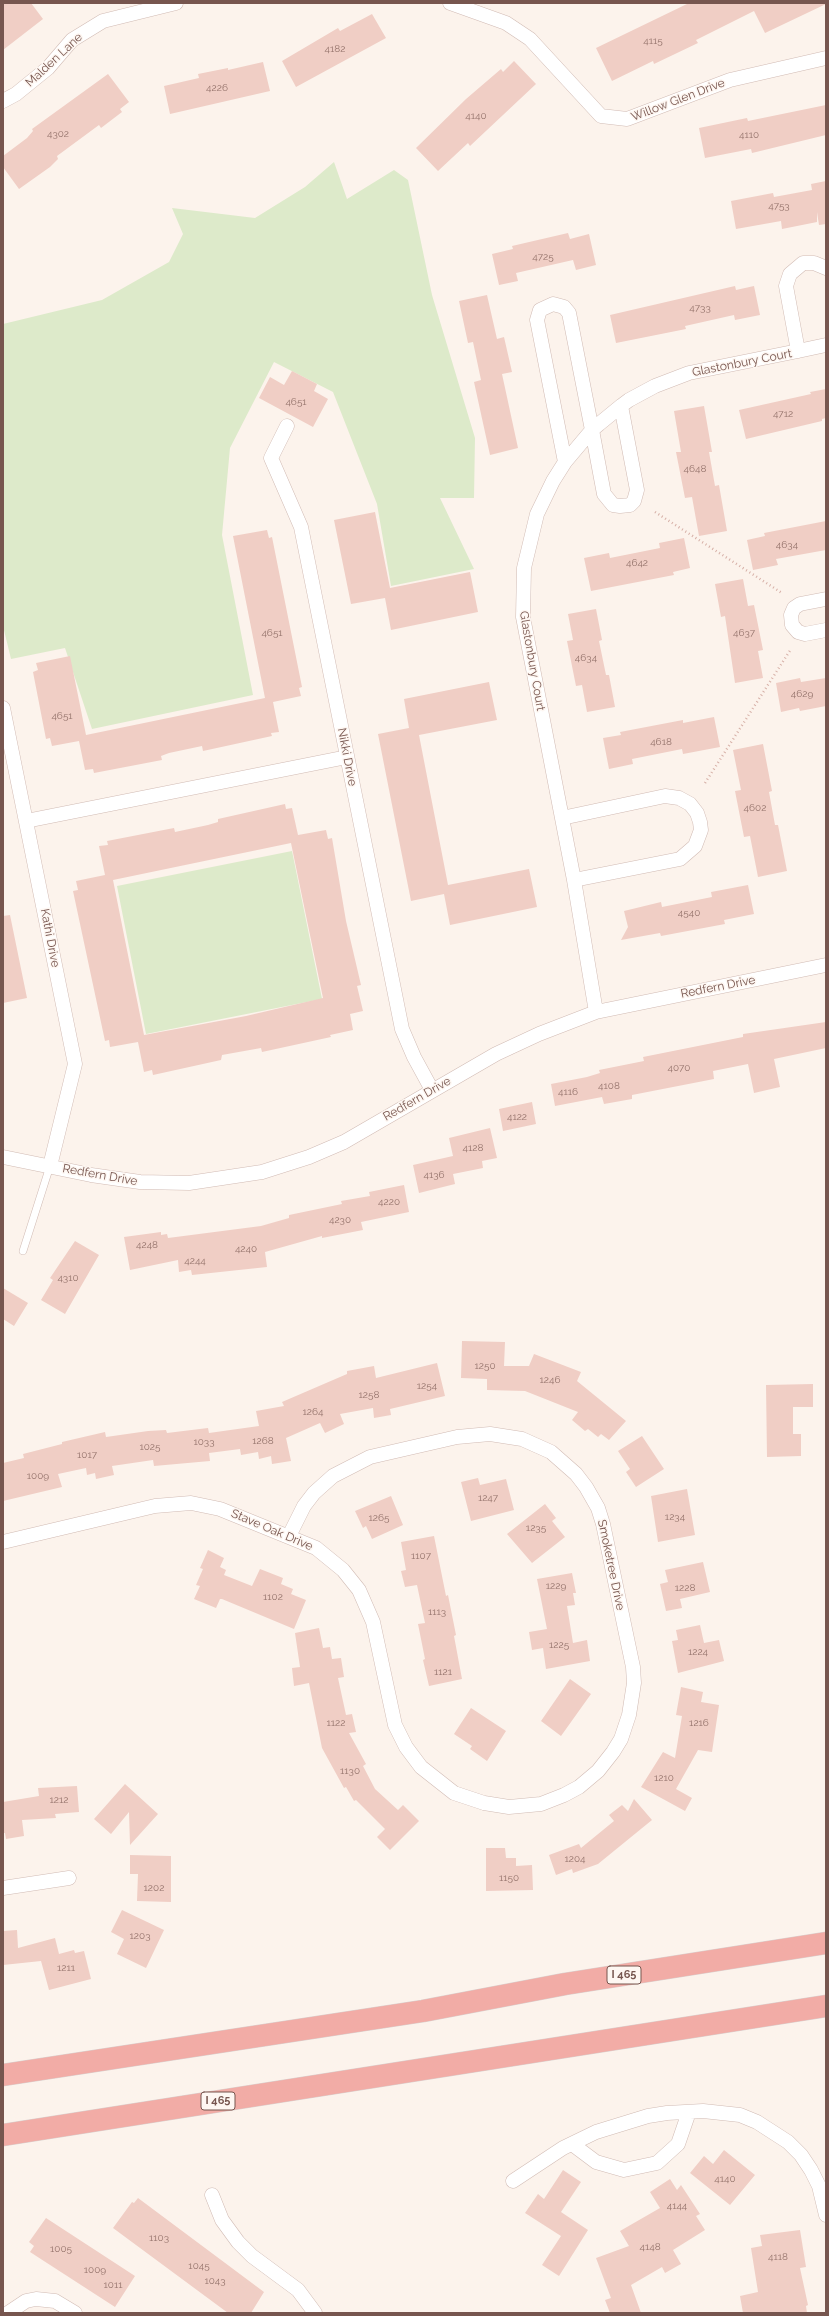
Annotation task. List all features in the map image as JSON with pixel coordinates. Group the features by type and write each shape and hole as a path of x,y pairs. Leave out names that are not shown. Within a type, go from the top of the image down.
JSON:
{"highway":[{"name":"I 465","path":"3,2075 423,2011 565,1984 826,1943"},
{"name":"I 465","path":"3,2135 826,2006"}],"street":[{"name":"Malden Lane","path":"3,101 16,94 48,68 72,40 103,21 176,3"},
{"name":"Willow Glen Drive","path":"450,3 506,23 530,39 601,116 627,120 730,80 826,58"},
{"name":"Glastonbury Court","path":"798,351 786,283 790,274 803,263 814,263 826,268"},
{"path":"565,462 537,323 538,315 546,306 558,304 564,307 569,313 606,498 613,505 630,505 634,501 637,490 621,406"},
{"name":"Glastonbury Court","path":"596,1012 574,880 525,634 522,595 525,559 537,514 553,481 565,462 592,430 621,406 655,386 689,373 826,345"},
{"name":"Nikki Drive","path":"287,426 271,458 302,527 401,1025 412,1052 432,1090"},
{"path":"826,599 800,604 794,608 791,615 792,625 798,632 805,634 826,630"},
{"name":"Kathi Drive","path":"3,708 8,759 26,821 75,1064 50,1166"},
{"path":"26,821 347,757"},
{"path":"562,818 672,796 690,804 697,813 700,822 701,830 695,846 680,859 574,880"},
{"name":"Redfern Drive","path":"3,1157 99,1176 165,1183 222,1180 262,1172 309,1157 344,1142 432,1090 513,1046 596,1012 826,965"},
{"name":"Smoketree Drive","path":"289,1536 304,1506 332,1476 370,1457 457,1437 490,1434 522,1439 552,1452 576,1474 598,1508 603,1524 632,1667 633,1700 621,1739 598,1772 579,1787 564,1796 533,1805"},
{"name":"Stave Oak Drive","path":"3,1542 155,1506 192,1503 220,1509 316,1548 343,1570 359,1590 373,1622 396,1725 406,1747 421,1767 454,1792 484,1803 509,1807 533,1805"},
{"path":"3,1888 70,1878"},
{"path":"572,2144 596,2162 624,2170 657,2163 678,2144 689,2112"},
{"path":"514,2181 532,2167 572,2144 631,2121 666,2113 689,2112 740,2115 773,2131 801,2155 819,2186 826,2215"},
{"path":"212,2195 222,2220 238,2242 252,2256 298,2290 315,2313"},
{"path":"8,2313 17,2305 36,2299 55,2301 75,2313"}],"lane":[{"path":"23,1252 50,1166"}],"path":[{"path":"655,512 782,593"},
{"path":"705,783 791,649"}],"green space":[{"path":"334,162 347,199 394,170 408,180 432,295 475,438 474,498 440,498 474,569 391,586 377,504 333,392 274,362 230,448 222,535 253,695 92,729 65,648 11,659 3,626 3,324 102,300 169,262 183,234 172,208 255,218 305,187"},
{"path":"292,851 322,999 146,1034 117,886"}],"building":[{"path":"3,3 31,3 43,19 3,50"},
{"path":"689,3 826,4 765,33 754,11 696,40 698,43 654,64 653,61 612,81 596,48"},
{"path":"372,14 386,38 296,87 282,61 338,28 340,31"},
{"path":"514,61 536,84 470,146 468,143 438,171 416,148 466,99 501,69 503,72"},
{"path":"263,62 270,91 170,114 164,86 199,78 198,74 228,68 228,70"},
{"path":"108,74 129,102 120,109 122,112 101,128 99,125 57,156 58,159 50,167 19,189 3,167 3,156 27,138 33,131 32,129"},
{"path":"826,105 826,135 752,153 751,149 705,158 699,128 747,118 748,121"},
{"path":"826,181 826,224 819,225 817,212 817,222 782,229 781,221 736,229 731,201 773,193 774,197 812,190 811,184"},
{"path":"568,233 570,239 589,234 596,265 576,270 573,260 516,273 518,281 499,285 492,254 513,249 512,246"},
{"path":"735,286 736,290 754,286 760,315 735,320 734,315 685,326 686,329 616,343 610,315"},
{"path":"487,295 497,339 504,337 512,372 502,374 518,448 490,455 474,382 481,380 473,342 468,343 459,301"},
{"path":"292,371 317,384 314,391 328,399 313,427 259,398 270,377 284,385"},
{"path":"826,389 826,418 822,419 822,421 746,439 739,410 811,394 810,392"},
{"path":"704,406 712,452 709,452 715,486 719,485 727,531 699,536 692,497 685,498 676,452 681,452 674,411"},
{"path":"375,512 390,588 470,572 478,612 391,630 385,598 351,604 334,520"},
{"path":"826,521 826,550 776,559 778,565 753,570 747,540 765,536 764,533"},
{"path":"267,530 269,538 272,537 302,687 299,688 301,696 273,702 279,732 271,733 272,736 203,751 202,746 169,753 161,756 162,760 94,773 93,769 85,770 79,741 52,746 50,738 46,739 33,672 38,670 36,663 70,656 86,735 265,698 233,536"},
{"path":"684,538 690,568 673,572 674,575 591,591 584,558 609,553 610,558 660,548 659,543"},
{"path":"743,579 748,606 754,605 763,650 758,651 763,678 735,683 725,616 721,617 715,584"},
{"path":"596,609 602,640 599,641 606,675 609,675 615,707 587,712 582,685 576,686 567,641 573,640 568,614"},
{"path":"800,678 801,682 826,678 826,706 800,711 799,708 781,712 776,683"},
{"path":"489,682 497,720 419,735 448,885 529,869 537,907 450,925 444,894 411,901 378,734 409,728 404,699"},
{"path":"714,717 720,747 683,754 682,749 632,759 633,764 609,769 603,738 621,735 620,732 683,720 683,723"},
{"path":"763,744 772,791 769,792 775,825 778,825 787,871 758,877 750,836 744,837 735,791 741,790 733,750"},
{"path":"285,804 286,809 292,808 298,835 326,830 328,839 332,838 346,921 361,985 357,986 363,1011 350,1014 353,1030 330,1035 331,1037 262,1052 261,1048 222,1055 221,1060 153,1075 152,1070 144,1072 138,1042 110,1047 109,1040 105,1041 73,891 78,890 76,881 105,875 99,846 108,845 107,841 174,828 175,832 218,822 218,819","holes":["291,843 323,998 246,1016 144,1035 113,880"]},
{"path":"748,885 754,914 724,920 725,924 661,936 660,933 621,940 628,927 624,911 661,902 662,907 712,897 711,892"},
{"path":"10,915 27,998 3,1003 3,916"},
{"path":"826,1022 826,1048 774,1059 780,1087 754,1093 748,1064 713,1071 714,1079 632,1095 632,1099 604,1104 602,1097 555,1106 551,1084 587,1077 600,1073 599,1070 644,1061 643,1057 743,1037 743,1034"},
{"path":"532,1102 536,1124 503,1131 499,1109"},
{"path":"490,1128 497,1158 482,1161 483,1168 453,1174 455,1184 419,1193 413,1165 453,1156 449,1138"},
{"path":"404,1185 409,1212 361,1222 363,1230 322,1238 322,1236 265,1252 267,1267 192,1275 191,1270 179,1272 178,1260 130,1270 124,1237 161,1232 161,1235 167,1234 168,1238 261,1226 289,1218 289,1215 342,1204 341,1201 370,1196 369,1192"},
{"path":"75,1241 99,1255 65,1314 41,1300 53,1280 50,1278"},
{"path":"3,1288 28,1303 14,1326 3,1319"},
{"path":"462,1341 505,1342 504,1366 529,1366 534,1354 581,1372 577,1381 626,1421 609,1440 601,1434 598,1437 588,1429 585,1431 572,1420 578,1412 525,1391 487,1390 487,1379 461,1378"},
{"path":"437,1363 445,1396 390,1409 391,1415 374,1418 373,1408 340,1414 344,1424 325,1433 320,1423 286,1438 291,1461 272,1464 271,1456 259,1459 258,1452 241,1455 240,1449 209,1453 210,1461 154,1466 153,1460 112,1466 114,1475 96,1479 95,1473 87,1475 86,1468 58,1474 62,1487 3,1501 3,1463 24,1458 23,1454 62,1444 62,1442 105,1432 106,1437 148,1431 166,1430 167,1433 208,1428 209,1433 259,1426 256,1411 284,1406 282,1402 347,1374 347,1371 374,1366 376,1378"},
{"path":"813,1384 813,1407 793,1407 793,1434 801,1434 801,1456 767,1457 766,1385"},
{"path":"642,1436 664,1469 636,1487 626,1472 630,1469 618,1451"},
{"path":"478,1478 480,1485 506,1479 514,1510 471,1521 461,1482"},
{"path":"687,1489 695,1535 658,1542 651,1496"},
{"path":"391,1496 403,1525 372,1539 366,1526 363,1528 355,1511"},
{"path":"545,1504 556,1518 552,1521 565,1537 532,1563 507,1534"},
{"path":"434,1536 446,1596 448,1595 456,1635 454,1636 462,1679 429,1686 423,1660 425,1659 418,1624 425,1623 417,1585 405,1587 401,1571 406,1570 401,1542"},
{"path":"208,1550 224,1558 220,1567 226,1570 224,1575 252,1586 260,1569 283,1578 281,1584 293,1589 291,1594 306,1600 294,1629 222,1599 220,1599 216,1608 194,1599 200,1586 196,1585 203,1569 200,1568"},
{"path":"703,1562 710,1592 680,1599 682,1608 666,1611 660,1584 668,1582 665,1570"},
{"path":"572,1573 576,1593 573,1593 575,1605 567,1606 573,1643 587,1640 590,1661 546,1669 543,1648 532,1650 529,1632 547,1629 537,1579"},
{"path":"700,1625 704,1643 719,1640 724,1661 678,1673 672,1641 678,1640 676,1630"},
{"path":"319,1628 323,1648 330,1647 332,1659 341,1658 344,1677 338,1678 346,1715 352,1714 356,1732 349,1733 366,1764 363,1766 375,1789 398,1810 403,1805 419,1821 390,1850 377,1837 385,1829 356,1800 354,1801 346,1787 344,1788 322,1748 309,1683 294,1686 292,1668 300,1667 295,1633"},
{"path":"570,1679 591,1694 561,1736 541,1721"},
{"path":"681,1687 703,1692 701,1702 719,1705 712,1752 698,1750 676,1789 692,1798 685,1811 641,1787 663,1752 675,1758 682,1716 676,1715"},
{"path":"471,1708 506,1731 487,1761 470,1749 472,1746 454,1734"},
{"path":"125,1784 158,1814 130,1845 129,1812 111,1834 94,1819"},
{"path":"77,1786 79,1812 55,1814 56,1818 22,1820 24,1836 6,1839 5,1833 3,1833 3,1802 39,1796 38,1788"},
{"path":"634,1799 652,1820 598,1864 573,1873 572,1869 556,1875 549,1855 579,1844 581,1848 614,1821 609,1815 622,1805 628,1811"},
{"path":"486,1848 505,1848 506,1858 516,1858 516,1866 532,1865 533,1890 486,1891"},
{"path":"130,1855 171,1856 171,1902 137,1901 138,1874 130,1874"},
{"path":"122,1910 164,1930 146,1968 117,1954 124,1939 111,1932"},
{"path":"17,1930 18,1948 55,1938 59,1954 74,1950 75,1953 84,1951 91,1979 49,1990 41,1961 3,1965 3,1931"},
{"path":"724,2150 755,2175 730,2205 690,2173 704,2156 713,2164"},
{"path":"563,2170 581,2182 561,2212 588,2230 559,2276 542,2265 561,2236 525,2213 538,2194 544,2199"},
{"path":"670,2179 677,2190 681,2185 700,2214 696,2216 705,2230 673,2250 681,2264 665,2273 662,2267 631,2285 641,2313 610,2313 605,2300 611,2298 596,2258 629,2246 620,2231 660,2208 650,2192"},
{"path":"138,2198 264,2292 251,2313 228,2313 113,2228 132,2202 134,2203"},
{"path":"46,2218 135,2276 115,2307 30,2252 34,2246 29,2242"},
{"path":"800,2230 806,2267 800,2268 808,2305 806,2306 807,2313 743,2313 740,2296 758,2292 751,2248 762,2246 760,2235"}]}
